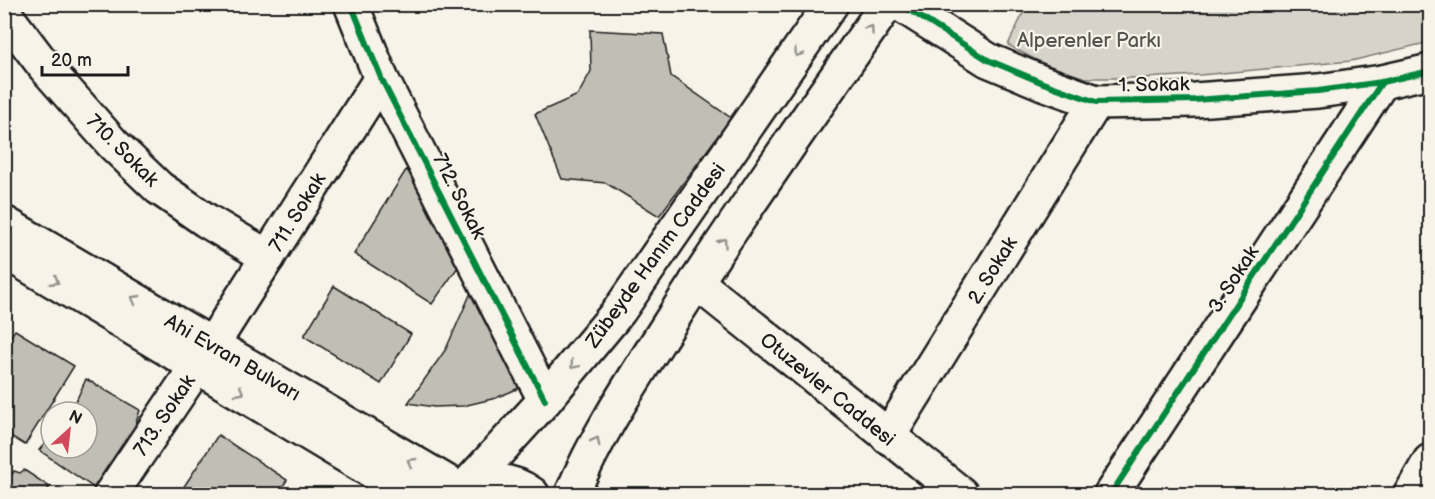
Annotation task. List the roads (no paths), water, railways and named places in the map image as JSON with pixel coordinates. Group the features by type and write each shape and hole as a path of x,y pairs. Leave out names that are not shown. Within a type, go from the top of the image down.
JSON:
{"street":[{"name":"712. Sokak","path":"351,4 381,78 545,400"},
{"name":"Zübeyde Hanım Caddesi","path":"460,493 545,400 619,311 831,4"},
{"path":"572,495 586,460 606,423 696,282 887,4"},
{"name":"1. Sokak","path":"900,4 988,60 1096,102 1195,100 1318,91 1382,82 1431,71"},
{"name":"710. Sokak","path":"4,13 45,68 113,144 159,188 207,221 268,258"},
{"name":"711. Sokak","path":"205,355 381,78"},
{"name":"3. Sokak","path":"1111,495 1382,82"},
{"name":"2. Sokak","path":"888,437 1096,102"},
{"name":"Ahi Evran Bulvarı","path":"4,223 205,355 410,495"},
{"name":"Ahi Evran Bulvarı","path":"4,251 205,355 460,493"},
{"name":"Otuzevler Caddesi","path":"696,282 961,495"},
{"name":"713. Sokak","path":"111,495 205,355"},
{"path":"1411,495 1431,461"},
{"path":"460,493 475,484 497,481 522,486 532,495"}],"park label":[{"name":"Alperenler Parkı","path":"1089,40"}]}
